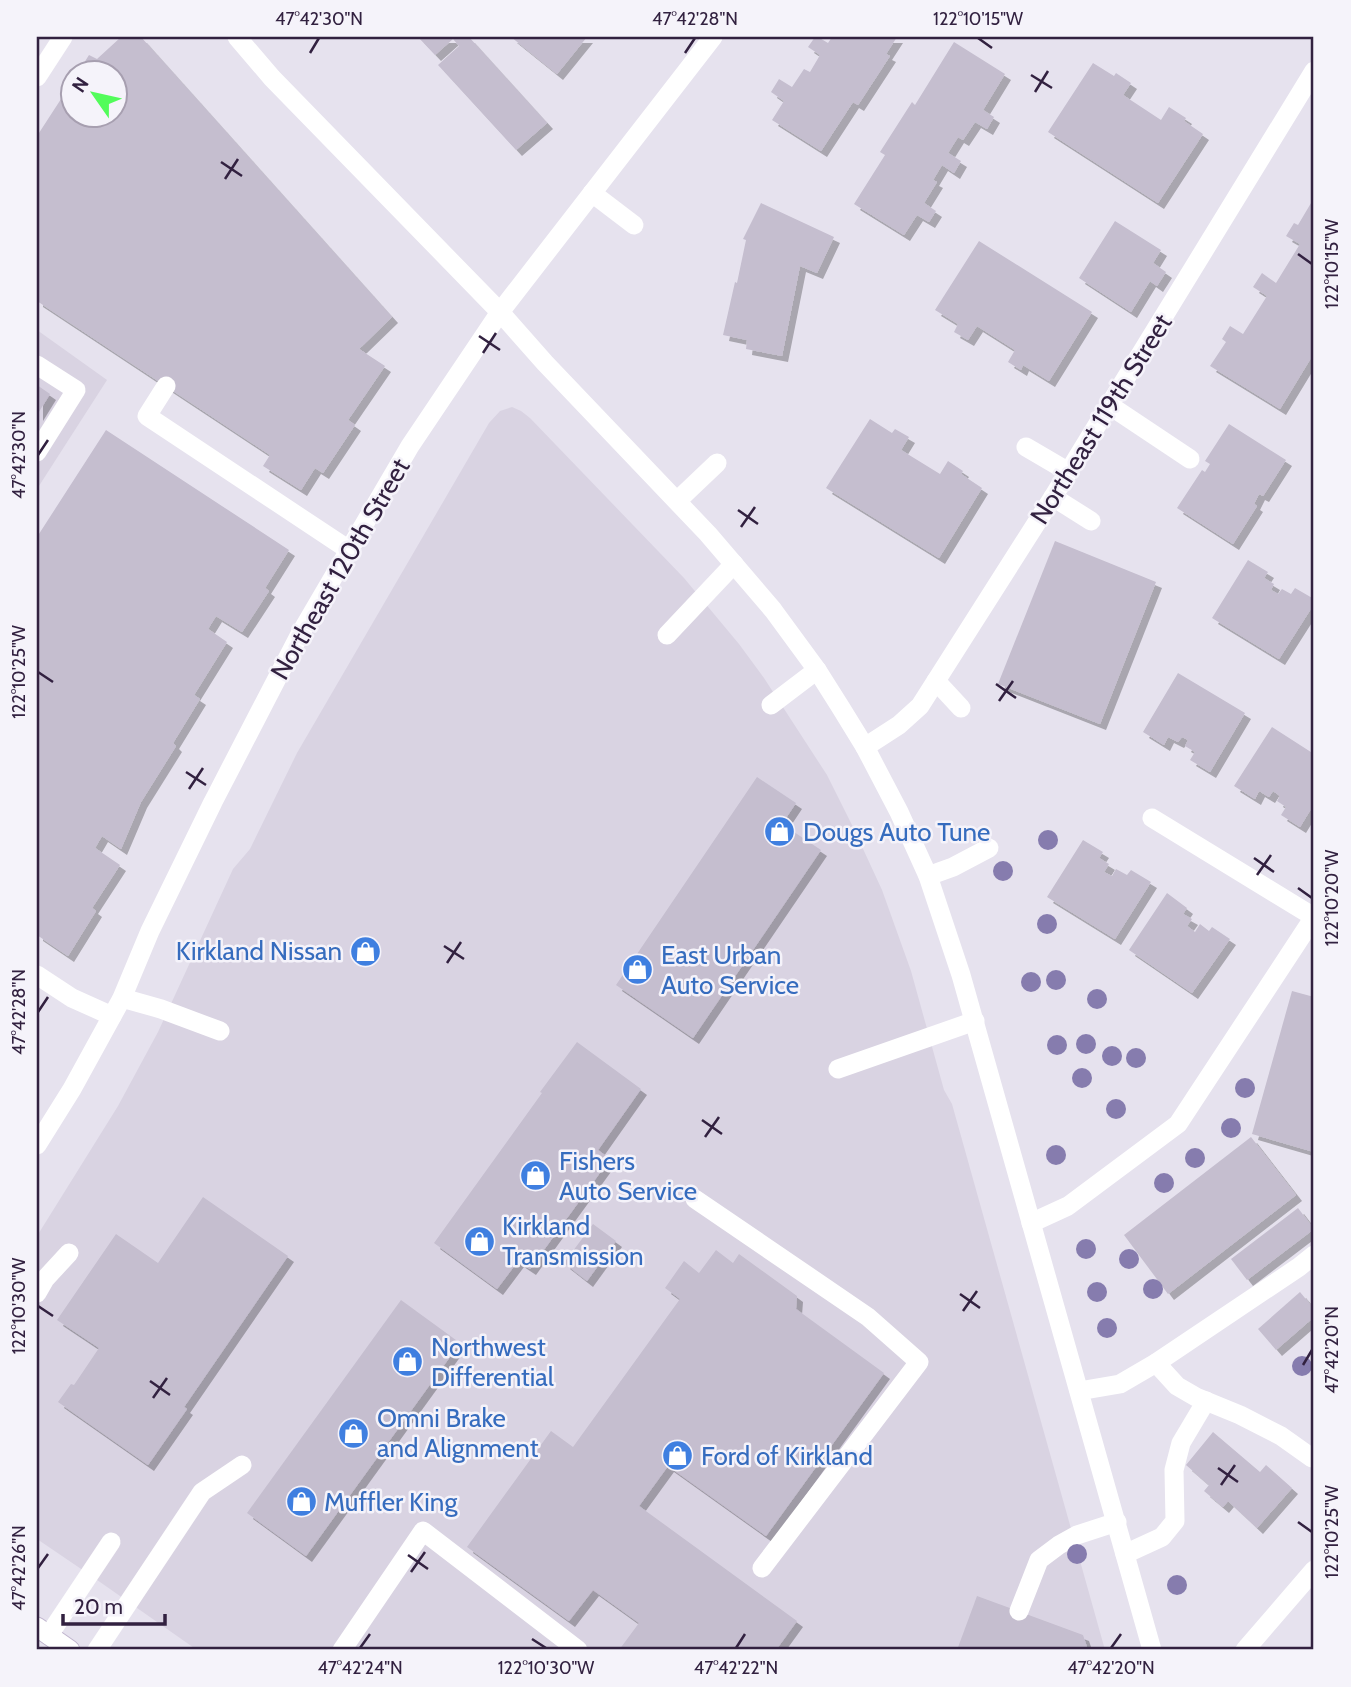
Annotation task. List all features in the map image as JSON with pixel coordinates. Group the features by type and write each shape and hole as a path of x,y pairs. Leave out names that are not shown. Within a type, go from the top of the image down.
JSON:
{"street":[{"path":"37,78 63,37"},
{"path":"237,37 500,312 734,564 773,610 817,670 865,747 928,876 975,1021 1152,1650"},
{"name":"Northeast 120th Street","path":"37,1145 72,1090 112,1016 213,802 300,634 410,446 500,312 713,37"},
{"name":"Northeast 119th Street","path":"865,747 899,725 920,706 1053,496 1314,71"},
{"path":"592,193 634,225"},
{"path":"37,365 76,390 37,452"},
{"path":"166,386 147,416 349,550"},
{"path":"1109,405 1190,458"},
{"path":"1026,447 1068,471"},
{"path":"677,501 718,463"},
{"path":"1053,496 1091,521"},
{"path":"667,635 734,564"},
{"path":"771,705 817,670"},
{"path":"936,681 961,708"},
{"path":"1031,1223 1068,1206 1178,1124 1314,917 1152,818"},
{"path":"928,876 953,867 989,848"},
{"path":"37,975 72,998 112,1016"},
{"path":"121,998 161,1009 220,1031"},
{"path":"838,1069 975,1021"},
{"path":"695,1199 868,1317 919,1362 762,1568"},
{"path":"39,1282 69,1254"},
{"path":"1079,1391 1120,1384 1156,1363 1314,1255"},
{"path":"1156,1363 1177,1386 1240,1415 1281,1437 1312,1458"},
{"path":"1125,1554 1162,1537 1175,1521 1174,1470 1181,1443 1206,1401"},
{"path":"97,1650 202,1492 242,1465"},
{"path":"1019,1611 1039,1560 1077,1535 1116,1522"},
{"path":"342,1650 423,1531 578,1650"},
{"path":"70,1650 43,1631 111,1542"},
{"path":"1245,1650 1314,1570"}],"shaded area":[{"path":"37,330 107,380 37,489"},
{"path":"512,407 530,418 684,578 739,644 827,775 852,825 882,890 911,971 944,1090 952,1104 1105,1650 197,1650 37,1539 37,1236 118,1106 158,1032 233,869 250,849 297,753 489,423 500,411"}],"building":[{"path":"121,37 141,37 392,317 359,349 385,366 348,420 355,425 323,473 315,468 301,490 263,466 270,455 37,301 37,136 60,101 60,130 130,130 130,60 86,60 89,55 97,59"},
{"path":"418,37 469,37 547,123 516,150 438,65 459,46 453,39 435,55"},
{"path":"511,37 587,37 557,74"},
{"path":"815,37 828,43 832,37 897,37 886,54 890,56 858,105 853,102 821,151 772,120 784,101 771,92 779,79 792,87 804,69 810,72 820,55 808,47"},
{"path":"954,42 1005,74 983,110 994,117 987,129 975,122 963,140 958,137 948,153 961,161 954,173 942,165 933,180 937,182 924,203 936,211 929,222 917,215 904,235 854,204 885,155 880,152 912,102 915,105"},
{"path":"1093,63 1131,83 1123,95 1161,120 1169,107 1203,134 1158,203 1048,132"},
{"path":"1314,198 1314,353 1280,409 1210,366 1226,342 1222,339 1230,326 1243,334 1267,296 1253,287 1262,273 1276,283 1300,244 1286,236 1294,223 1298,225"},
{"path":"761,203 834,237 817,273 800,266 782,356 746,349 747,340 723,335 746,240 743,239"},
{"path":"1115,221 1161,250 1153,263 1166,272 1157,286 1150,281 1131,312 1079,278"},
{"path":"979,241 1092,312 1049,381 1023,365 1021,370 1008,362 1015,350 977,326 968,340 954,332 958,324 935,310"},
{"path":"37,385 50,394 37,415"},
{"path":"870,419 892,433 895,429 909,437 901,450 940,474 948,461 982,488 939,558 826,488"},
{"path":"1229,424 1286,460 1263,496 1259,494 1254,504 1257,506 1233,544 1177,508 1202,470 1205,472 1210,464 1205,461"},
{"path":"106,430 289,550 265,588 269,591 242,632 216,616 208,629 227,642 194,695 200,699 173,743 176,746 141,802 121,849 102,836 95,848 120,865 92,908 96,911 68,956 37,935 37,537"},
{"path":"1055,541 1156,582 1100,724 998,684"},
{"path":"1248,560 1268,572 1264,578 1274,584 1271,590 1278,594 1282,589 1291,594 1295,588 1314,599 1314,604 1279,659 1212,618"},
{"path":"1178,673 1245,713 1210,772 1190,760 1195,752 1185,746 1188,740 1182,737 1178,742 1168,737 1164,745 1143,732"},
{"path":"1272,727 1314,754 1314,804 1300,827 1281,815 1286,807 1277,801 1280,796 1273,791 1269,797 1259,791 1255,799 1234,786"},
{"path":"757,777 796,803 782,824 821,850 693,1038 616,985"},
{"path":"1083,840 1103,852 1099,858 1109,864 1104,872 1112,876 1116,869 1127,875 1131,870 1151,882 1115,939 1047,897"},
{"path":"1167,893 1187,908 1183,914 1192,919 1187,926 1195,932 1200,924 1209,931 1212,927 1230,939 1192,993 1129,950"},
{"path":"1292,991 1314,997 1314,1152 1252,1134"},
{"path":"577,1042 641,1089 598,1150 610,1159 530,1269 518,1261 497,1289 434,1243"},
{"path":"1251,1137 1296,1195 1168,1294 1124,1235"},
{"path":"203,1197 288,1256 184,1407 187,1409 148,1465 58,1402 71,1384 74,1385 99,1348 57,1320 116,1234 158,1263"},
{"path":"1298,1208 1314,1229 1247,1280 1231,1259"},
{"path":"593,1224 616,1241 587,1281 564,1263"},
{"name":"Ford of Kirkland","path":"716,1250 733,1263 739,1254 797,1296 796,1309 884,1373 766,1536 668,1466 639,1506 797,1621 776,1650 619,1650 639,1623 593,1590 569,1621 467,1547 551,1431 573,1447 680,1299 665,1288 684,1261 699,1273"},
{"path":"1300,1292 1314,1309 1314,1317 1276,1350 1258,1329"},
{"path":"401,1300 460,1343 306,1556 247,1513"},
{"path":"1213,1432 1260,1472 1266,1465 1292,1488 1257,1528 1228,1501 1223,1507 1204,1491 1209,1485 1186,1465"},
{"path":"977,1596 1083,1635 1088,1650 957,1650"}],"place":[{"name":"Dougs Auto Tune","path":"780,832"},
{"name":"Kirkland Nissan","path":"365,951"},
{"name":"East Urban Auto Service","path":"638,970"},
{"name":"Fishers Auto Service","path":"536,1176"},
{"name":"Kirkland Transmission","path":"479,1241"},
{"name":"Northwest Differential","path":"408,1362"},
{"name":"Omni Brake and Alignment","path":"354,1433"},
{"name":"Ford of Kirkland","path":"678,1456"},
{"name":"Muffler King","path":"301,1502"}]}
